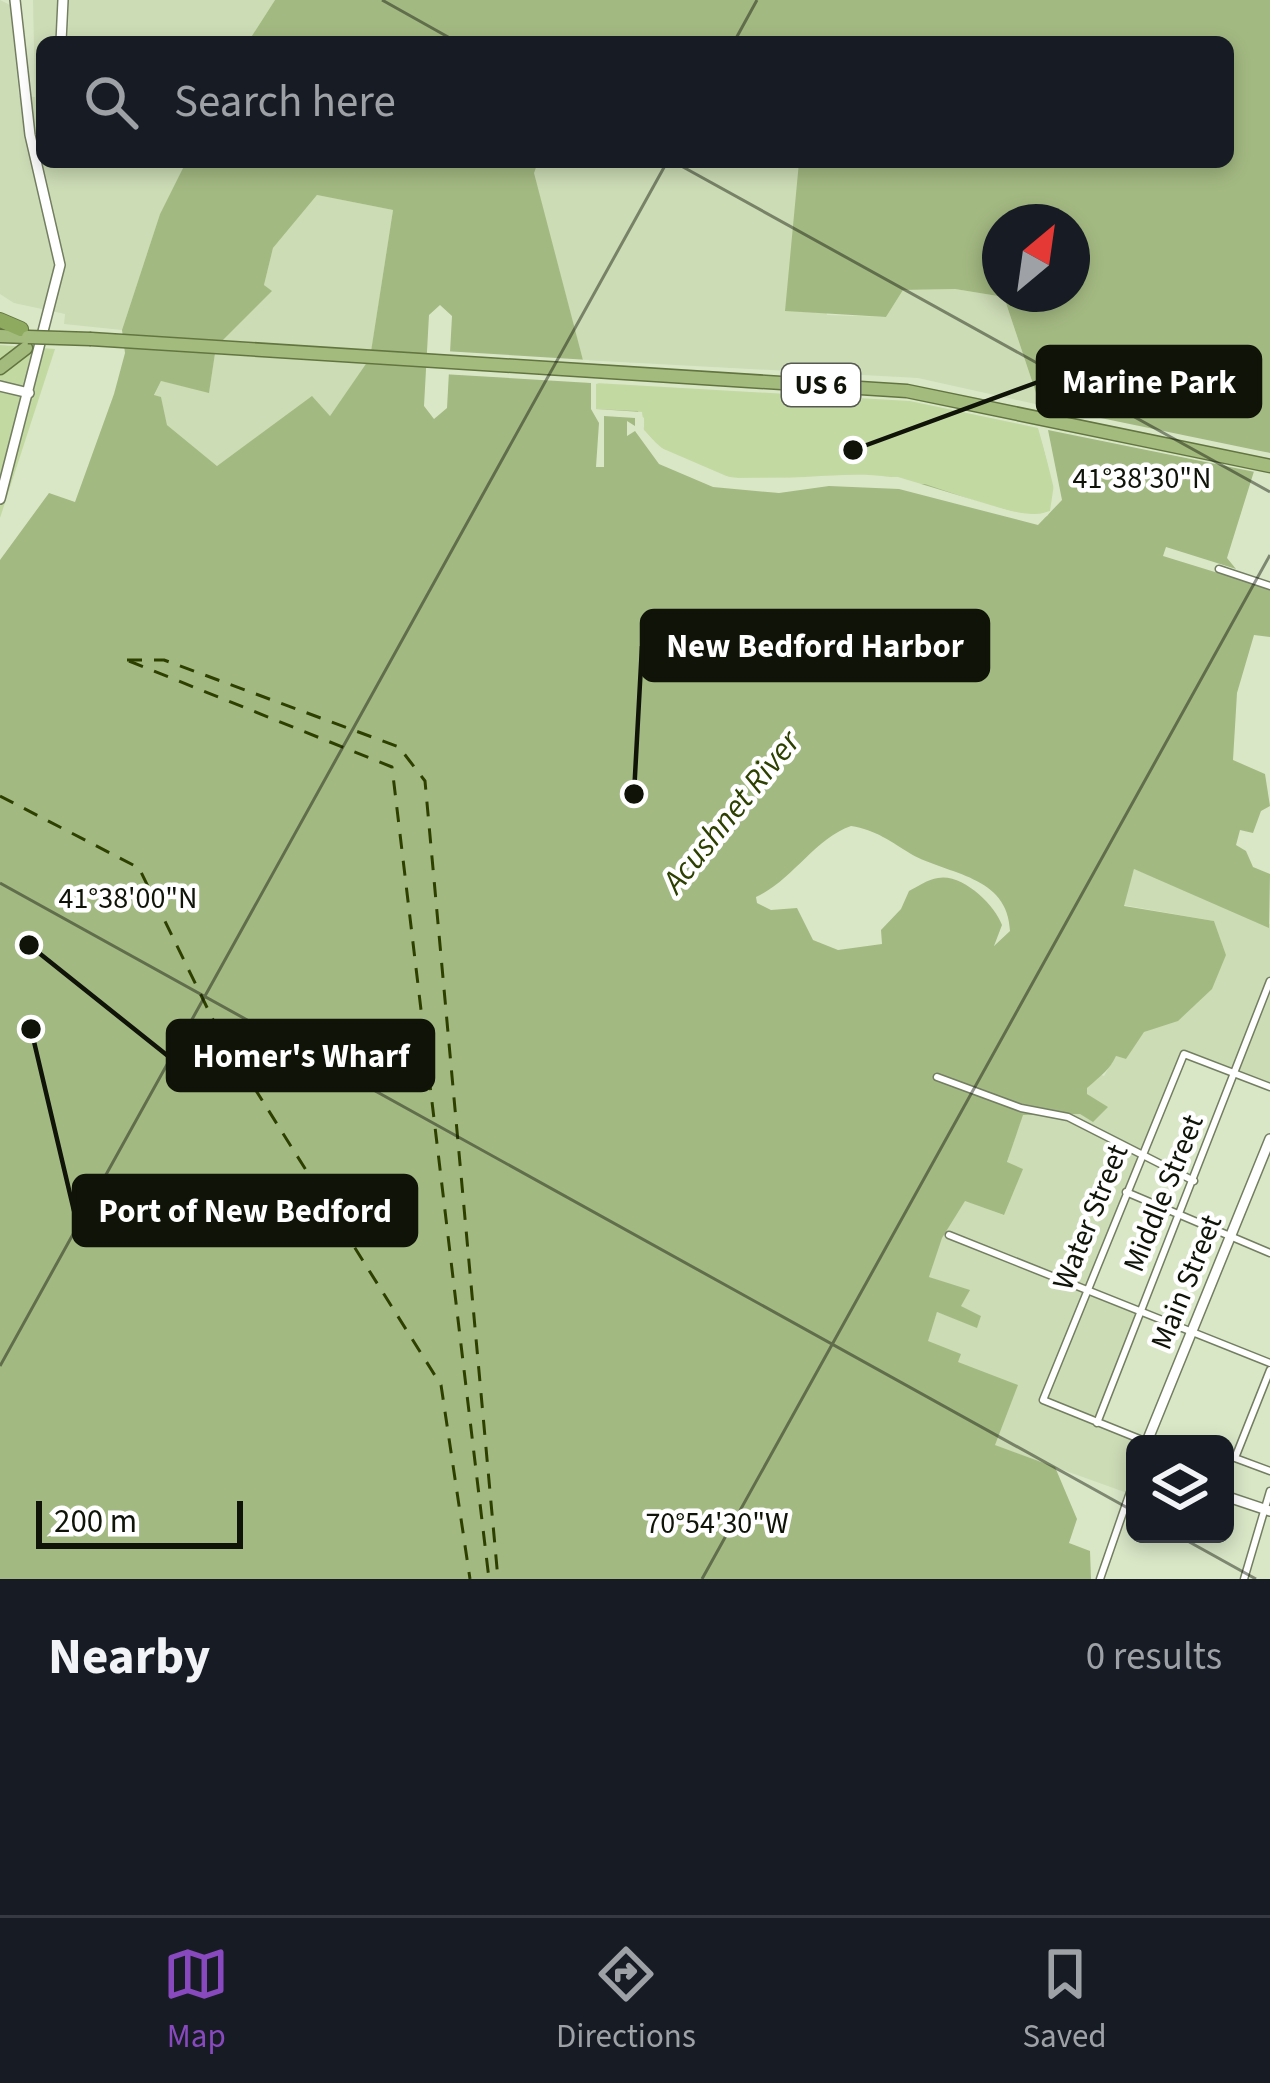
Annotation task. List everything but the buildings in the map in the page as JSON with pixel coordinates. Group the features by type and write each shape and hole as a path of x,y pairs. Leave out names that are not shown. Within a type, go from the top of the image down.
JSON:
{"highway":[{"path":"0,320 26,336 1,367"},
{"name":"US 6","path":"0,336 908,391 1270,466"},
{"name":"US 6","path":"26,336 91,339"}],"street":[{"path":"15,0 36,150"},
{"path":"62,36 63,0"},
{"path":"28,116 36,114"},
{"path":"0,499 54,302 61,256 40,168"},
{"path":"0,386 28,393"},
{"path":"1220,569 1270,586"},
{"name":"Middle Street","path":"1097,1423 1270,980"},
{"name":"Water Street","path":"1097,1423 1043,1400 1085,1290 1184,1054 1235,1076"},
{"path":"1235,1076 1270,1087"},
{"path":"937,1077 1022,1108 1068,1117 1194,1181"},
{"name":"Main Street","path":"1150,1435 1270,1139"},
{"path":"1126,1192 1270,1253"},
{"path":"949,1235 1270,1366 1235,1458 1270,1471"},
{"path":"1097,1423 1127,1435"},
{"path":"1244,1579 1270,1491"},
{"path":"1234,1499 1268,1510"},
{"path":"1100,1579 1126,1504"}],"shaded area":[{"path":"0,0 10,5 19,96 35,97 33,0 57,0 55,36 36,36 36,168 183,168 160,214 122,330 64,324 65,314 14,303 0,294"},
{"path":"69,0 275,0 252,36 68,36"},
{"path":"536,168 800,168 827,315 886,317 903,290 982,293 982,312 1009,312 1040,405 918,378 583,360 533,173"},
{"path":"317,195 393,210 370,359 330,416 312,397 217,466 167,425 161,398 154,396 161,381 209,392 216,347 271,291 264,285 273,248"},
{"path":"0,345 55,349 0,518"},
{"path":"596,383 910,401 1038,428 1054,484 1050,511 1020,513 890,477 761,479 699,469 670,454 644,430 644,418 636,411 596,409"},
{"path":"1134,869 1270,924 1270,1087 1185,1054 1086,1289 1142,1312 1097,1422 1126,1435 1126,1493 994,1445 1002,1426 927,1341 937,1312 977,1327 981,1316 961,1306 957,1287 929,1277 941,1238 965,1200 1003,1215 1022,1169 1007,1163 1022,1115 1087,1094 1078,1066 1104,1076 1122,1045 1116,1056 1126,1059 1143,1032 1226,955 1214,921 1123,905"}],"water":[{"name":"Acushnet River","path":"275,0 1270,0 1270,453 1260,452 1227,558 1236,569 1166,547 1163,556 1270,589 1270,637 1254,635 1237,693 1233,760 1265,774 1270,806 1261,811 1253,833 1240,830 1236,845 1246,851 1253,867 1270,874 1269,928 1134,869 1124,906 1214,921 1226,955 1212,989 1178,1021 1144,1032 1126,1059 1116,1056 1087,1088 1087,1094 1108,1107 1093,1122 1080,1114 1023,1115 1007,1162 1023,1169 1004,1215 965,1201 942,1238 929,1277 970,1290 961,1306 981,1316 977,1328 937,1312 928,1341 961,1354 958,1362 1018,1385 995,1445 1055,1467 1077,1519 1069,1543 1090,1551 1091,1579 0,1579 0,560 49,493 75,502 114,394 125,353 122,330 160,214 183,168 536,168 583,360 580,381 596,383 596,409 638,411 649,446 710,477 787,486 925,484 1032,520 1047,516 1058,501 1040,405 1009,312 1090,312 1090,204 982,204 982,293 903,290 886,317 785,311 798,168 1234,168 1234,36 252,36","holes":["317,195 393,210 370,358 330,416 312,396 217,466 167,425 161,397 154,395 161,381 209,393 216,347 272,291 264,285 273,248","440,305 452,316 447,408 434,419 424,406 429,315","851,826 988,888 1007,912 1010,931 994,946 1002,925 992,909 967,885 947,878 930,880 909,891 901,909 881,930 882,944 838,950 813,940 797,908 771,910 757,903 756,897 838,832"]}],"pier":[{"path":"444,351 589,360 587,376 602,382 596,384 596,409 642,412 644,430 659,447 731,478 898,477 1030,517 1050,511 1056,497 1033,404 1270,453 1270,459 1265,458 1260,473 1048,430 1062,500 1038,525 899,489 829,486 779,493 713,487 659,464 635,431 627,436 627,421 635,426 635,418 604,416 604,467 596,467 599,423 591,409 591,383 442,374"}],"ferry route":[{"path":"127,660 164,660 399,747 425,781 498,1579"},
{"path":"129,661 392,767 489,1579"},
{"path":"0,796 139,868 218,1030 441,1385 470,1579"}],"place":[{"name":"Marine Park","path":"853,450"},
{"name":"New Bedford Harbor","path":"634,794"},
{"name":"Homer's Wharf","path":"29,945"},
{"name":"Port of New Bedford","path":"31,1029"}]}
